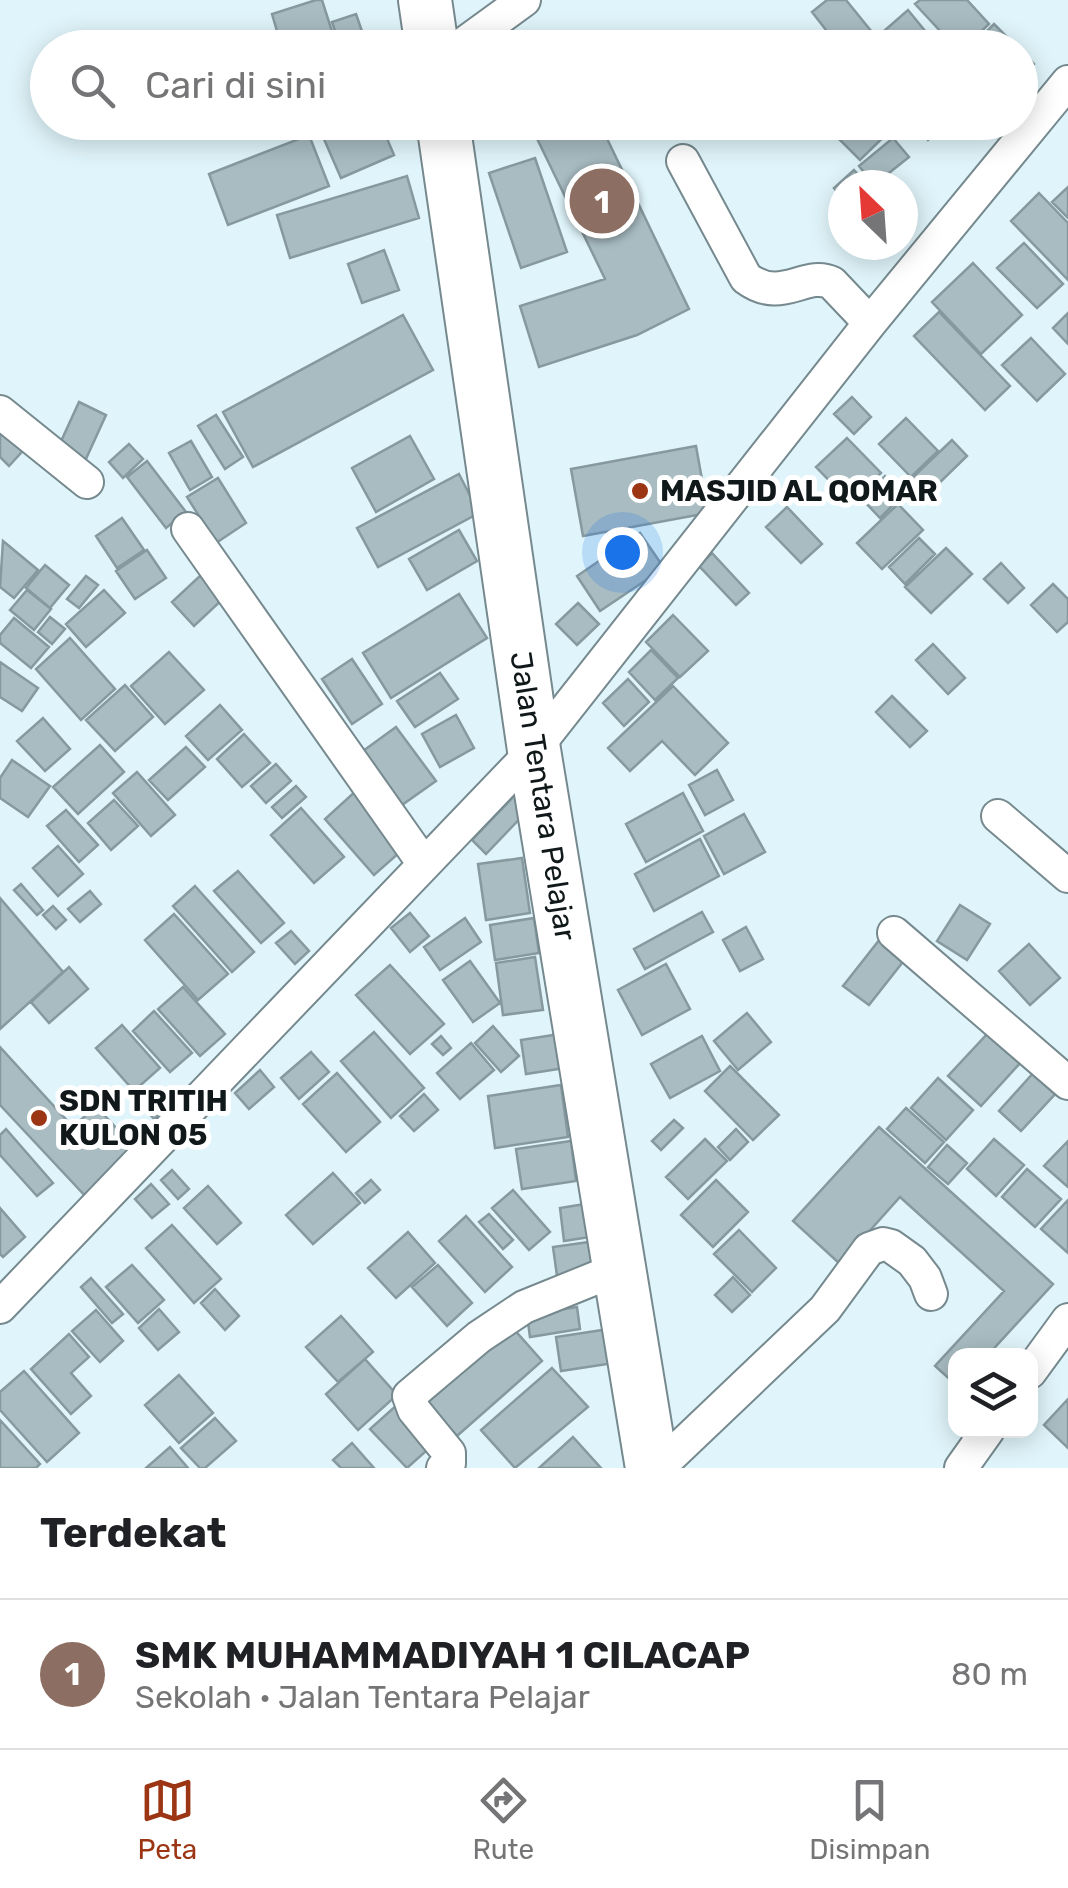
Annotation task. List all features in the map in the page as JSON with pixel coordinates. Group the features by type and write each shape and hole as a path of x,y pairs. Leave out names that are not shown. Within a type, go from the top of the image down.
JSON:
{"highway":[{"path":"425,0 429,30"},
{"name":"Jalan Tentara Pelajar","path":"446,140 534,750 618,1269 655,1468"}],"street":[{"path":"483,30 524,0"},
{"path":"1038,119 1068,82"},
{"path":"0,1306 534,750 870,323 1020,140"},
{"path":"683,161 746,278 760,288 777,289 824,279 870,323"},
{"path":"0,412 87,482"},
{"path":"188,529 424,864"},
{"path":"998,816 1068,876"},
{"path":"894,933 1068,1083"},
{"path":"655,1468 825,1309 868,1249 883,1244 891,1246 912,1261 926,1278 931,1294"},
{"path":"443,1468 450,1453 410,1403 409,1396 479,1336 524,1307 618,1269"},
{"path":"1038,1361 1068,1320"},
{"path":"962,1468 983,1438"}],"building":[{"path":"322,0 332,30 277,30 272,14"},
{"path":"827,0 846,0 870,30 826,30 812,12"},
{"path":"920,0 967,0 989,24 983,30 939,30 915,4"},
{"path":"908,10 924,30 885,30"},
{"path":"356,14 362,30 335,30 332,22"},
{"path":"296,140 311,140 329,186 228,225 209,174"},
{"path":"324,140 388,140 394,155 341,178"},
{"path":"538,140 608,140 689,309 637,335 539,367 520,306 605,279"},
{"path":"840,140 881,140 860,160"},
{"path":"891,140 909,157 893,170 862,170 859,166"},
{"path":"535,158 567,252 521,268 489,173"},
{"path":"407,176 419,218 290,258 277,215"},
{"path":"1068,187 1068,218 1052,202"},
{"path":"1039,193 1068,223 1068,280 1011,221"},
{"path":"1024,243 1063,284 1037,308 997,268"},
{"path":"384,250 399,290 362,303 348,264"},
{"path":"973,263 1022,315 981,354 932,302"},
{"path":"939,312 1010,386 985,410 914,336"},
{"path":"1068,313 1068,344 1053,328"},
{"path":"403,315 433,370 253,467 223,412"},
{"path":"1031,338 1065,374 1037,401 1002,365"},
{"path":"852,397 871,417 854,434 834,414"},
{"path":"79,402 106,415 85,461 58,448"},
{"path":"0,415 30,443 9,466 0,457"},
{"path":"216,415 243,457 225,469 198,426"},
{"path":"906,418 938,451 911,477 879,444"},
{"path":"410,436 434,479 376,512 352,468"},
{"path":"847,438 881,473 850,502 816,467"},
{"path":"952,440 967,456 927,495 911,479"},
{"path":"191,441 212,477 190,490 169,453"},
{"path":"129,444 143,459 123,478 109,462"},
{"name":"MASJID AL QOMAR","path":"696,446 708,513 583,536 571,469"},
{"path":"147,461 186,512 166,528 127,477"},
{"path":"459,474 479,513 378,567 357,528"},
{"path":"885,476 903,495 880,518 862,499"},
{"path":"218,478 246,523 216,543 187,497"},
{"path":"898,504 923,530 882,569 857,543"},
{"path":"787,507 822,544 801,563 766,527"},
{"path":"122,518 144,550 117,568 96,536"},
{"path":"459,530 477,561 427,590 409,559"},
{"path":"640,533 664,568 600,611 577,576"},
{"path":"919,538 935,554 905,584 889,567"},
{"path":"3,541 38,570 14,598 0,587"},
{"path":"946,548 972,574 931,613 905,587"},
{"path":"147,550 166,578 135,599 116,571"},
{"path":"712,553 749,593 736,605 699,566"},
{"path":"1001,563 1024,588 1008,603 984,579"},
{"path":"45,565 69,585 50,608 26,588"},
{"path":"202,574 224,598 194,626 172,602"},
{"path":"86,576 98,585 79,608 67,599"},
{"path":"1053,584 1068,599 1068,622 1057,632 1031,605"},
{"path":"27,590 51,609 34,630 10,610"},
{"path":"104,590 125,613 86,647 66,624"},
{"path":"459,594 487,638 391,698 363,653"},
{"path":"578,603 599,624 577,645 556,624"},
{"path":"673,615 708,651 680,677 646,642"},
{"path":"50,617 65,629 52,644 38,632"},
{"path":"14,618 49,647 31,668 0,643 0,635"},
{"path":"70,638 115,689 81,720 36,669"},
{"path":"933,644 965,678 948,694 916,660"},
{"path":"651,650 678,678 655,700 629,672"},
{"path":"169,652 204,690 165,724 131,686"},
{"path":"352,659 382,704 352,724 322,679"},
{"path":"0,662 38,688 22,711 0,697"},
{"path":"440,673 458,699 415,727 397,701"},
{"path":"628,679 649,702 624,726 603,703"},
{"path":"125,685 153,717 115,751 86,720"},
{"path":"673,686 728,743 695,775 662,741 630,771 608,748"},
{"path":"892,696 927,731 910,747 876,712"},
{"path":"220,705 242,730 208,760 186,736"},
{"path":"456,715 474,748 440,767 422,734"},
{"path":"43,718 70,749 45,771 17,741"},
{"path":"396,727 436,781 402,805 363,751"},
{"path":"244,734 270,763 242,787 217,759"},
{"path":"100,745 124,772 78,814 53,787"},
{"path":"186,747 205,767 168,800 149,780"},
{"path":"12,760 50,786 28,817 0,798 0,778"},
{"path":"276,764 291,781 266,803 251,786"},
{"path":"717,770 733,800 705,815 689,785"},
{"path":"137,772 175,815 151,836 113,793"},
{"path":"296,786 306,797 282,818 272,807"},
{"path":"358,789 408,845 374,875 325,819"},
{"path":"518,792 532,806 486,854 472,840"},
{"path":"683,793 703,831 646,862 626,824"},
{"path":"114,800 138,826 111,850 88,823"},
{"path":"301,808 344,857 314,883 271,835"},
{"path":"66,810 98,845 79,862 47,826"},
{"path":"744,814 765,852 724,874 704,836"},
{"path":"700,839 719,876 654,911 635,874"},
{"path":"58,846 83,874 58,896 33,868"},
{"path":"522,858 530,913 486,920 478,864"},
{"path":"238,871 284,923 261,943 214,891"},
{"path":"21,884 43,910 37,915 14,890"},
{"path":"195,886 254,952 232,972 173,906"},
{"path":"90,891 101,904 80,922 68,909"},
{"name":"SDN TRITIH KULON 05","path":"0,898 63,972 0,1029"},
{"path":"960,905 990,924 967,960 937,941"},
{"path":"53,906 66,920 56,929 43,915"},
{"path":"702,912 713,932 645,969 634,949"},
{"path":"410,913 429,936 410,952 391,928"},
{"path":"174,914 228,974 198,1000 145,940"},
{"path":"465,918 481,942 440,970 424,947"},
{"path":"534,918 539,953 495,960 490,925"},
{"path":"746,927 763,959 740,971 723,940"},
{"path":"291,931 309,951 295,964 276,943"},
{"path":"880,939 906,958 869,1005 843,986"},
{"path":"1029,944 1060,978 1030,1005 999,971"},
{"path":"535,957 543,1010 503,1015 496,963"},
{"path":"470,961 500,1003 473,1022 443,980"},
{"path":"666,964 690,1009 642,1035 618,990"},
{"path":"390,965 444,1024 410,1054 356,995"},
{"path":"69,967 88,989 49,1023 31,1002"},
{"path":"183,987 225,1034 200,1056 158,1009"},
{"path":"154,1011 192,1053 170,1072 133,1031"},
{"path":"747,1013 771,1042 738,1070 714,1041"},
{"path":"122,1025 160,1068 134,1091 96,1048"},
{"path":"493,1026 519,1056 501,1072 475,1043"},
{"path":"374,1032 424,1088 391,1118 341,1061"},
{"path":"989,1032 1022,1061 981,1106 948,1076"},
{"path":"560,1034 565,1068 526,1074 521,1040"},
{"path":"441,1036 451,1048 443,1055 432,1044"},
{"path":"702,1036 720,1071 670,1098 651,1064"},
{"path":"471,1043 494,1070 460,1099 437,1073"},
{"name":"SDN TRITIH KULON 05","path":"0,1047 73,1127 96,1106 139,1153 89,1200 0,1105"},
{"path":"311,1052 329,1072 299,1099 281,1078"},
{"path":"730,1066 779,1115 753,1140 705,1091"},
{"path":"260,1070 274,1087 249,1109 235,1093"},
{"path":"1035,1071 1057,1092 1021,1131 999,1111"},
{"path":"337,1073 380,1122 346,1152 303,1104"},
{"path":"938,1078 973,1110 946,1140 911,1108"},
{"path":"561,1085 568,1137 495,1148 488,1096"},
{"path":"155,1090 169,1106 154,1119 140,1103"},
{"path":"424,1094 438,1110 414,1131 400,1116"},
{"path":"906,1108 944,1142 925,1163 887,1129"},
{"path":"674,1120 683,1128 661,1150 652,1141"},
{"path":"879,1127 1053,1284 994,1348 952,1348 1004,1291 900,1197 840,1264 793,1221"},
{"path":"6,1129 53,1183 37,1196 0,1155 0,1135"},
{"path":"736,1129 748,1142 730,1160 718,1147"},
{"path":"705,1139 727,1161 688,1199 666,1177"},
{"path":"994,1139 1024,1165 996,1196 967,1169"},
{"path":"571,1141 576,1181 522,1189 516,1149"},
{"path":"1068,1141 1068,1187 1044,1166"},
{"path":"947,1145 967,1163 948,1184 928,1167"},
{"path":"1027,1169 1061,1199 1035,1227 1002,1197"},
{"path":"172,1170 189,1189 178,1199 161,1180"},
{"path":"333,1173 360,1203 313,1244 286,1215"},
{"path":"371,1180 380,1190 365,1203 356,1193"},
{"path":"716,1180 748,1212 713,1247 681,1215"},
{"path":"151,1184 169,1204 152,1218 135,1199"},
{"path":"208,1186 241,1223 217,1244 184,1208"},
{"path":"513,1190 550,1232 529,1250 492,1208"},
{"path":"1068,1200 1068,1253 1041,1229"},
{"path":"585,1204 590,1237 564,1241 560,1208"},
{"path":"0,1208 25,1237 3,1257 0,1254"},
{"path":"489,1214 513,1240 503,1249 479,1222"},
{"path":"466,1216 512,1267 485,1292 439,1241"},
{"path":"172,1225 221,1279 194,1303 146,1248"},
{"path":"739,1230 776,1268 752,1292 714,1254"},
{"path":"408,1232 435,1263 396,1298 368,1268"},
{"path":"596,1241 601,1269 557,1276 553,1247"},
{"path":"132,1265 164,1300 138,1323 106,1287"},
{"path":"438,1265 472,1303 447,1326 412,1287"},
{"path":"733,1277 750,1295 732,1312 715,1295"},
{"path":"91,1278 123,1314 112,1323 81,1287"},
{"path":"215,1289 239,1316 225,1330 201,1303"},
{"path":"577,1307 580,1329 530,1337 527,1315"},
{"path":"159,1309 179,1332 158,1350 139,1328"},
{"path":"96,1310 123,1341 100,1362 72,1331"},
{"path":"341,1316 373,1352 338,1382 306,1347"},
{"path":"512,1327 542,1361 457,1436 427,1403"},
{"path":"609,1329 614,1363 561,1371 556,1337"},
{"path":"69,1334 89,1357 71,1373 91,1396 71,1414 31,1369"},
{"path":"948,1352 948,1378 935,1366"},
{"path":"365,1359 397,1395 358,1430 326,1394"},
{"path":"552,1368 588,1407 515,1468 481,1430"},
{"path":"24,1371 79,1433 47,1462 0,1410 0,1392"},
{"path":"179,1375 213,1413 179,1443 145,1405"},
{"path":"1068,1399 1068,1448 1044,1425"},
{"path":"398,1404 434,1444 407,1468 370,1429"},
{"path":"215,1418 236,1441 200,1468 181,1448"},
{"path":"0,1420 40,1464 36,1468 0,1468"},
{"path":"573,1437 601,1468 539,1468"},
{"path":"352,1443 374,1468 341,1468 333,1460"},
{"path":"170,1447 188,1468 146,1468"}],"place":[{"name":"SMK MUHAMMADIYAH 1 CILACAP","path":"602,201"},
{"name":"MASJID AL QOMAR","path":"640,491"},
{"name":"SDN TRITIH KULON 05","path":"39,1118"}]}
